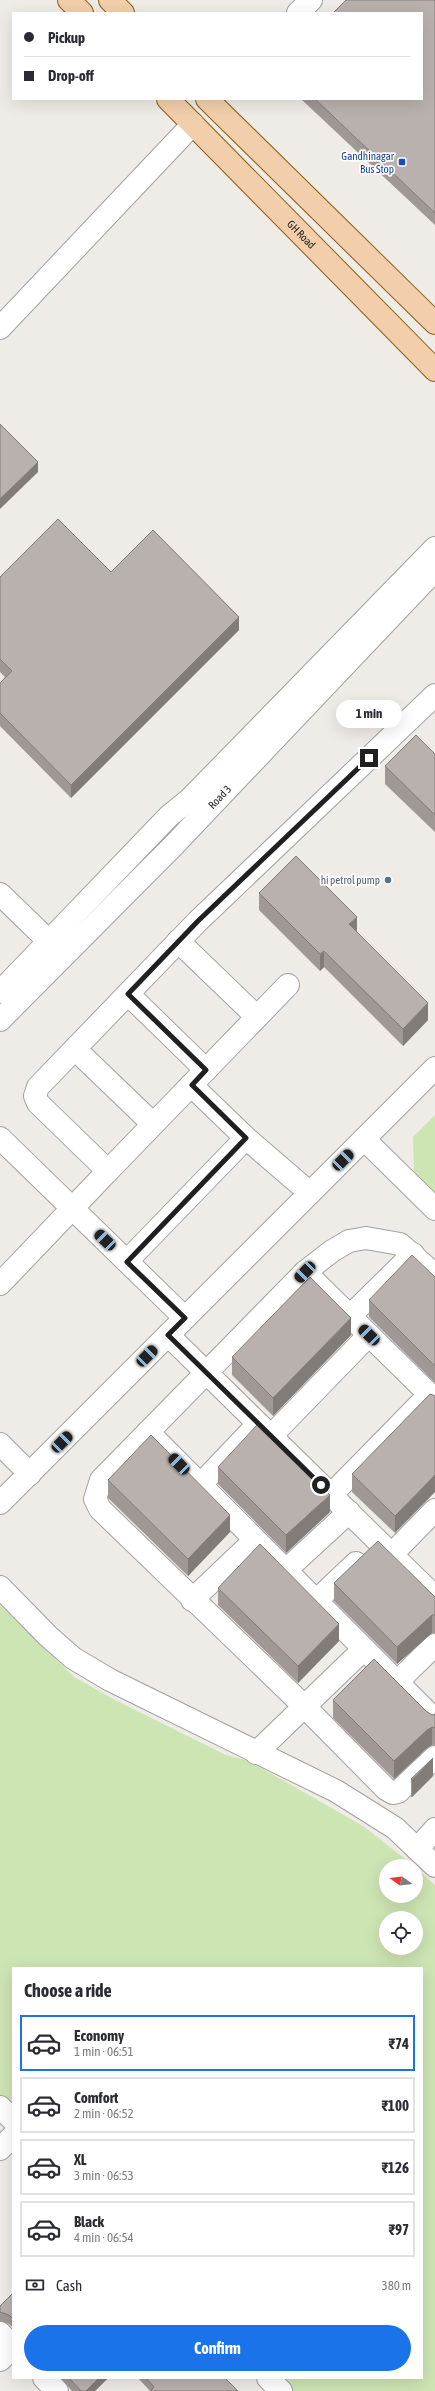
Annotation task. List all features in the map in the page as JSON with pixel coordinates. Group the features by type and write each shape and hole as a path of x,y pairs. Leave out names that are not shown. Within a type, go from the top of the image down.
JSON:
{"main road":[{"path":"110,0 122,12"},
{"name":"GH Road","path":"169,100 435,370"},
{"path":"210,100 435,323"}],"street":[{"path":"299,12 311,0"},
{"path":"0,328 193,124"},
{"name":"Road 3","path":"0,1020 57,949 169,816 190,799 435,548"},
{"name":"Road 3","path":"0,992 57,949 175,844 435,570"},
{"path":"108,1172 38,1104 35,1096 38,1087 178,941 435,695"},
{"path":"0,894 57,949"},
{"path":"178,941 257,1017"},
{"path":"0,1284 288,985"},
{"path":"128,994 199,1078 246,1138 310,1193"},
{"path":"75,1049 153,1124"},
{"path":"0,1503 435,1068"},
{"path":"0,1138 185,1318"},
{"path":"127,1262 246,1138"},
{"path":"364,1139 435,1209"},
{"path":"435,1275 400,1244 366,1238 350,1241 332,1251 305,1272 101,1480 95,1499 100,1509 192,1600 305,1707 386,1789 393,1793 398,1792 435,1756"},
{"path":"350,1316 413,1254"},
{"path":"305,1272 432,1398 331,1495"},
{"path":"168,1335 435,1597"},
{"path":"200,1485 265,1430 369,1335"},
{"path":"148,1432 435,1720"},
{"path":"0,1444 30,1474"},
{"path":"316,1601 435,1510"},
{"path":"286,1570 349,1512"},
{"path":"192,1600 256,1540"},
{"path":"0,1587 48,1636 74,1658 110,1680 336,1791 395,1828 435,1866"},
{"path":"397,1682 435,1645"},
{"path":"256,1753 364,1649"},
{"path":"417,1849 435,1829"},
{"path":"0,2107 12,2119"},
{"path":"0,2149 12,2137"},
{"path":"0,2333 12,2346"},
{"path":"0,2360 12,2348"},
{"path":"45,2379 57,2391"},
{"path":"269,2379 281,2391"}],"green space":[{"path":"435,1115 435,1193 414,1172 413,1137"},
{"path":"0,1605 74,1677 117,1701 226,1755 249,1761 363,1826 405,1859 379,1859 379,1903 423,1903 423,1874 435,1885 435,2391 293,2391 281,2379 423,2379 423,1967 12,1967 12,2112 0,2100"}],"building":[{"name":"Gandhinagar Bus Stop","path":"346,0 435,0 435,213 316,100 423,100 423,12 334,12"},
{"path":"0,424 38,462 0,499"},
{"path":"58,519 111,572 153,530 239,617 71,785 0,713 0,683 12,671 0,659 0,577"},
{"path":"416,735 435,754 435,815 385,766"},
{"path":"296,856 357,917 349,924 428,1003 403,1029 324,951 320,954 259,893"},
{"path":"412,1255 435,1277 435,1366 369,1300"},
{"path":"310,1277 351,1318 273,1398 232,1357"},
{"path":"430,1394 435,1396 435,1475 395,1516 352,1474"},
{"path":"258,1424 330,1495 286,1535 218,1467"},
{"path":"151,1435 230,1515 188,1559 108,1480"},
{"path":"378,1541 435,1597 435,1615 432,1615 397,1647 334,1583"},
{"path":"260,1544 339,1624 298,1666 218,1588"},
{"path":"374,1659 426,1711 432,1715 435,1714 435,1728 432,1727 427,1730 394,1761 333,1700"},
{"path":"433,1758 412,1780 411,1779"},
{"path":"12,2294 12,2318 9,2315 0,2312 0,2306"},
{"path":"70,2379 98,2379 86,2391 81,2391"},
{"path":"147,2379 226,2379 238,2391 151,2391 154,2387"}],"place":[{"name":"Gandhinagar Bus Stop","path":"402,162"},
{"name":"hi petrol pump","path":"388,880"}],"route":[{"path":"321,1485 168,1335 185,1318 127,1262 246,1138 192,1085 206,1070 128,994 198,921 369,758"}]}
